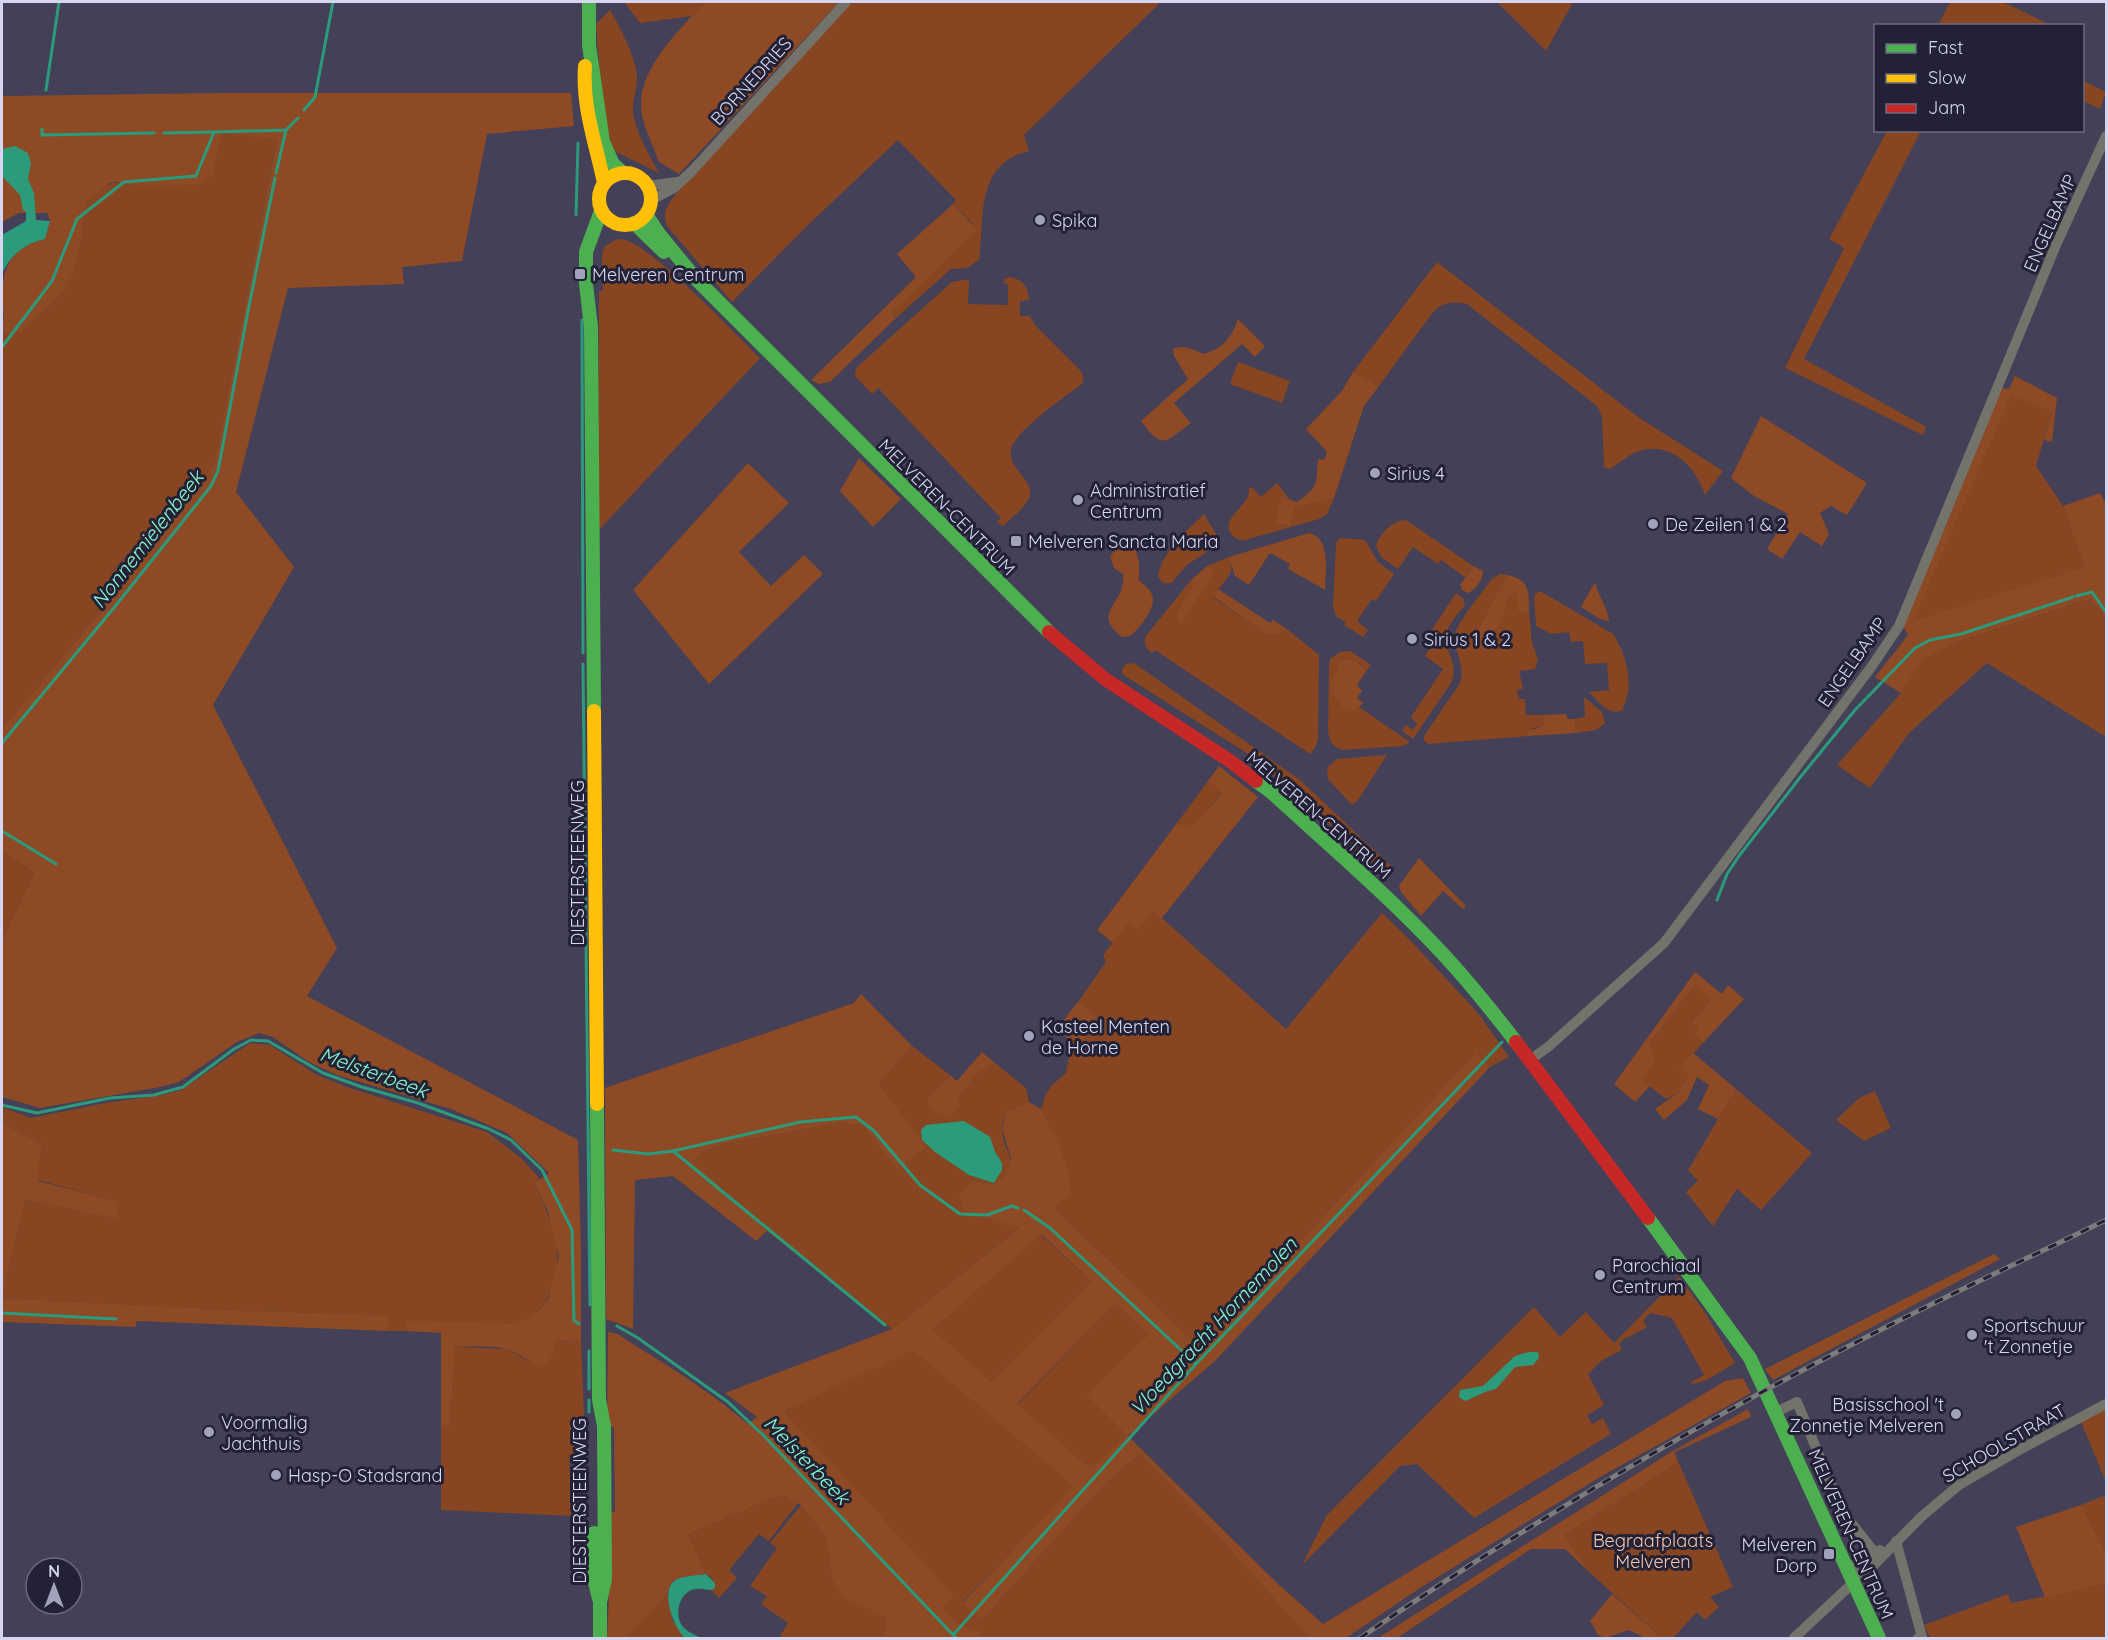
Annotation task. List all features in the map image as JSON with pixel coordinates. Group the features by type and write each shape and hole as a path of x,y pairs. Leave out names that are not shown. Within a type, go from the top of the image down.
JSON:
{"main road":[{"path":"589,2 589,45 603,141 614,164 623,173"},
{"path":"589,45 583,76 584,90 590,127 604,183"},
{"path":"623,173 634,175 649,193 646,214 628,225 615,223 605,216 599,194 609,178 623,173"},
{"name":"DIESTERSTEENWEG","path":"600,1638 600,1602 605,1573 604,1426 599,1400 591,327 586,284 586,252 602,211"},
{"name":"MELVEREN-CENTRUM","path":"646,214 659,234 696,279"},
{"name":"DIESTERSTEENWEG","path":"591,327 597,289 599,241 603,233 615,223"},
{"name":"MELVEREN-CENTRUM","path":"634,223 651,241 696,279 1039,624 1105,679 1251,776 1383,895 1443,954 1490,1008 1530,1060 1750,1358 1879,1638"}],"street":[{"name":"BORNEDRIES","path":"649,193 680,182 846,2"},
{"name":"ENGELBAMP","path":"1530,1060 1548,1047 1664,943 1872,666 1899,626 2056,245 2106,136"},
{"name":"MELVEREN-CENTRUM","path":"1776,1412 1797,1402 1842,1511 1875,1553"},
{"name":"SCHOOLSTRAAT","path":"1851,1576 1872,1567 1921,1517 1959,1485 2106,1404"},
{"name":"MELVEREN-CENTRUM","path":"1896,1541 1922,1637 1918,1638"},
{"name":"SCHOOLSTRAAT","path":"1851,1576 1875,1553 1896,1541"},
{"path":"1794,1638 1851,1576"}],"green space":[{"path":"624,2 705,2 692,16 640,23"},
{"path":"851,2 1161,2 1024,135 1029,151 1012,157 1000,166 992,177 984,205 979,260 967,268 951,269 896,318 891,313 972,223 953,204 956,200 898,140 808,225 732,302 667,226 666,209 675,195"},
{"path":"1497,2 1573,2 1546,51"},
{"path":"1950,2 2003,2 2049,24 1939,24"},
{"path":"610,10 633,58 637,85 633,112 643,144 659,173 612,150 603,115 596,24"},
{"path":"2084,81 2106,92 2100,109 2084,101"},
{"path":"1886,132 1920,132 1804,359 1926,427 1923,435 1785,368 1844,248 1829,239"},
{"path":"220,133 277,138 214,465 111,572 125,582 2,729 2,305 3,320 23,330 63,293 79,251 87,202 110,184 130,185 214,173"},
{"path":"622,239 652,256 672,272 760,358 598,531 599,291 603,291 604,247 615,240"},
{"path":"1437,262 1638,417 1723,471 1705,495 1690,467 1674,454 1664,450 1638,451 1610,469 1604,467 1602,417 1597,406 1467,304 1448,303 1433,312 1379,386 1353,372"},
{"path":"1010,277 1022,282 1028,291 1029,300 1020,301 1020,316 1030,316 1034,324 1080,370 1083,378 1082,384 1042,414 1014,442 1011,457 1030,489 1030,496 1021,509 1003,526 997,522 1001,518 878,388 872,394 855,376 856,368 952,282 969,279 968,304 1008,305 1008,284 1004,283 1004,279"},
{"path":"1238,362 1290,381 1282,403 1230,384"},
{"path":"2011,394 2052,412 2036,466 2063,506 2084,567 1912,622"},
{"path":"1277,483 1290,500 1283,498 1282,525 1287,526 1294,507 1334,498 1327,514 1319,519 1245,540 1234,537 1229,530 1230,520 1248,497 1249,488 1252,487 1261,497"},
{"path":"1204,514 1218,537 1215,543 1207,552 1185,567 1172,583 1162,582 1158,576 1165,558 1176,542"},
{"path":"1406,520 1473,566 1465,577 1441,560 1438,564 1413,547 1398,569 1381,557 1376,546 1381,536 1396,522"},
{"path":"1338,539 1365,540 1378,562 1394,574 1376,601 1372,599 1357,621 1368,630 1363,637 1344,625 1346,622 1336,616 1333,607 1336,544"},
{"path":"1229,557 1230,573 1213,597 1268,636 1287,629 1319,655 1318,739 1310,754 1155,650 1152,653 1146,646 1145,637 1191,580 1195,584 1177,613 1215,571 1207,566"},
{"path":"1500,574 1507,575 1475,638 1487,640 1509,597 1513,592 1517,594 1517,610 1529,612 1532,643 1538,659 1535,669 1519,671 1523,689 1517,690 1519,699 1525,699 1526,715 1542,715 1543,725 1528,730 1528,736 1428,744 1424,736 1460,683 1461,666 1454,640 1455,634 1476,600 1492,579"},
{"path":"1542,592 1613,634 1626,662 1628,672 1628,692 1621,711 1607,709 1589,692 1609,690 1607,663 1585,664 1583,641 1571,642 1569,632 1551,634 1536,626 1534,596"},
{"path":"1456,593 1463,598 1465,605 1451,623 1446,635 1454,669 1451,683 1413,739 1402,731 1406,725 1413,730 1417,724 1411,717 1443,669 1425,656 1438,637 1431,631"},
{"path":"2090,599 2106,618 2106,737 1987,663 1909,733 1870,788 1837,765 1901,693 1921,660 1962,640"},
{"path":"1350,651 1371,665 1367,670 1356,661 1347,658 1343,660 1329,684 1336,695 1353,711 1359,707 1410,742 1403,746 1342,750 1332,743 1328,732 1329,666 1330,659 1340,652"},
{"path":"1134,663 1300,780 1393,868 1383,875 1326,821 1245,752 1122,674 1122,669 1126,664"},
{"path":"1584,697 1602,712 1605,723 1596,730 1576,733 1575,719 1585,717"},
{"path":"1387,755 1358,800 1352,805 1328,779 1327,768 1337,759"},
{"path":"1208,781 1222,792 1189,831 1177,823"},
{"path":"2,851 34,872 2,941"},
{"path":"1152,912 1162,918 1286,1029 1382,913 1478,1013 1509,1057 1490,1067 1474,1054 1201,1348 1054,1208 1071,1192 1060,1149 1041,1109 1051,1086 1066,1073 1070,1040 1082,1039 1094,1013 1078,1002 1106,962 1103,955 1128,924"},
{"path":"1697,984 1711,1000 1691,1023 1698,1028 1693,1034 1703,1043 1680,1068 1689,1075 1678,1093 1666,1099 1640,1079 1655,1061 1652,1048 1648,1045"},
{"path":"250,1043 270,1045 317,1075 347,1087 487,1132 522,1159 541,1180 534,1185 548,1214 556,1245 556,1276 551,1291 535,1314 526,1321 501,1324 406,1320 406,1331 387,1331 387,1315 2,1298 25,1200 117,1219 116,1201 38,1180 42,1143 2,1123 2,1107 31,1118 105,1103 162,1095 181,1090"},
{"path":"912,1046 950,1075 928,1098 959,1098 977,1074 995,1063 1026,1088 1029,1102 1006,1111 1002,1128 1003,1139 1010,1158 1008,1170 994,1184 974,1181 990,1219 1020,1227 892,1329 767,1231 691,1161 704,1151 723,1144 838,1123 862,1125 897,1167 925,1147 879,1084"},
{"path":"1736,1089 1812,1153 1761,1210 1737,1189 1713,1226 1686,1192 1698,1181 1688,1170"},
{"path":"1875,1091 1891,1128 1864,1141 1836,1120 1859,1098"},
{"path":"1040,1234 1091,1281 991,1382 932,1331"},
{"path":"1679,1277 1704,1311 1735,1363 1707,1380 1693,1384 1691,1382 1704,1375 1672,1318 1651,1313 1643,1320 1647,1327 1626,1337 1619,1344 1622,1350 1601,1361 1588,1374 1604,1405 1587,1415 1592,1424 1603,1418 1611,1434 1474,1518 1417,1464 1400,1466 1302,1565 1327,1515 1534,1307 1560,1337 1586,1312 1614,1343"},
{"path":"1115,1304 1148,1335 1088,1395 1128,1435 1091,1469 1017,1405"},
{"path":"553,1341 581,1342 584,1413 575,1454 569,1455 572,1516 441,1510 441,1425 450,1424 455,1347 507,1349 528,1361 553,1352"},
{"path":"913,1349 1075,1486 962,1602 982,1620 1106,1483 1140,1454 1308,1635 1303,1638 980,1638 980,1631 954,1620 942,1607 953,1596 784,1411"},
{"path":"2106,1409 2106,1482 2081,1422"},
{"name":"Begraafplaats Melveren","path":"1674,1452 1733,1587 1710,1597 1719,1607 1705,1620 1697,1612 1673,1638 1662,1638 1588,1571 1565,1535 1676,1464"},
{"path":"2106,1495 2106,1552 2081,1505"},
{"path":"785,1496 798,1503 769,1541 759,1534 729,1570 737,1578 719,1598 711,1590 715,1587 712,1578 706,1574 688,1535 763,1502"},
{"path":"801,1505 826,1538 832,1580 842,1596 885,1617 884,1638 779,1638 788,1623 761,1604 767,1596 750,1586 777,1548 770,1543"},
{"path":"2106,1584 2106,1638 1930,1638 1924,1625 2008,1594 2011,1603"},
{"path":"668,1592 672,1619 685,1638 632,1638 627,1635 656,1608"}],"shaded area":[{"path":"705,2 839,2 679,174 659,162 643,119 642,91 654,63"},
{"path":"222,93 571,93 574,126 487,134 462,261 402,267 404,284 288,288 236,492 294,567 213,705 337,948 307,996 578,1140 581,1342 554,1341 549,1362 543,1363 533,1362 504,1348 455,1347 450,1425 441,1425 441,1333 406,1331 406,1320 509,1324 527,1320 549,1297 559,1257 548,1211 534,1184 549,1173 507,1133 451,1109 337,1075 309,1062 273,1037 259,1033 237,1042 179,1082 160,1087 40,1108 2,1097 2,941 34,872 2,851 2,729 125,582 111,573 214,465 277,139 221,133 214,173 202,183 130,185 110,183 87,202 74,270 63,293 23,330 11,334 4,330 2,293 5,272 15,254 45,239 50,221 47,213 19,213 2,222 2,96"},
{"path":"15,146 28,153 31,164 28,179 34,193 36,220 50,221 45,239 19,251 2,274 2,235 26,221 26,212 23,210 20,195 2,176 2,149"},
{"path":"953,204 977,230 891,313 896,318 830,382 819,384 811,380 916,277 897,254"},
{"path":"1238,319 1265,346 1255,357 1242,344 1174,403 1191,423 1170,439 1160,440 1154,437 1141,421 1188,379 1174,356 1173,349 1192,349 1203,354 1210,352 1226,341"},
{"path":"1353,372 1379,386 1364,406 1334,498 1294,507 1288,526 1277,523 1277,512 1283,498 1297,502 1313,488 1318,459 1324,460 1327,452 1306,429 1342,391"},
{"path":"2015,376 2057,398 2052,442 2044,440 2052,412 2011,395 1913,621 2084,567 2063,506 2100,493 2106,504 2106,618 2090,599 1962,640 1922,660 1901,693 1875,677 1908,635 1903,626 2001,388 2009,389"},
{"path":"1761,416 1867,483 1847,515 1831,506 1820,513 1829,534 1822,546 1800,532 1782,559 1767,549 1788,514 1754,496 1731,478"},
{"path":"859,458 901,499 873,527 840,491"},
{"path":"748,463 789,503 739,552 771,586 804,555 823,574 709,684 633,590"},
{"path":"1309,533 1316,536 1324,549 1326,557 1325,590 1288,569 1290,564 1270,553 1249,585 1235,576 1229,557"},
{"path":"1120,542 1136,551 1139,562 1139,580 1150,591 1153,600 1150,611 1138,628 1130,636 1122,637 1109,621 1109,614 1123,584 1123,574 1114,568 1110,557"},
{"path":"1207,566 1215,571 1182,622 1177,619 1177,613 1194,584 1191,580"},
{"path":"1473,566 1483,571 1483,574 1476,587 1468,593 1461,590 1460,585"},
{"path":"1507,575 1520,580 1527,588 1529,612 1517,610 1517,594 1513,593 1508,597 1502,618 1495,631 1484,640 1477,642 1475,638 1477,631"},
{"path":"1595,582 1609,621 1600,619 1581,607"},
{"path":"1218,589 1270,623 1273,620 1287,629 1268,636 1213,596"},
{"path":"1347,658 1356,661 1367,670 1357,685 1362,691 1357,698 1363,703 1352,711 1343,707 1329,684 1341,662"},
{"path":"1566,714 1567,719 1575,719 1576,733 1528,736 1528,730 1543,725 1542,715"},
{"path":"1219,766 1258,797 1162,918 1152,912 1138,929 1128,924 1113,943 1097,930 1177,823 1189,830 1222,793 1208,781"},
{"path":"1419,858 1466,906 1463,909 1443,891 1421,916 1401,892 1399,886"},
{"path":"1695,972 1722,994 1728,985 1744,999 1703,1043 1693,1034 1698,1028 1691,1023 1711,1000 1696,985 1648,1045 1652,1048 1655,1061 1641,1079 1650,1086 1635,1102 1614,1084"},
{"path":"861,994 912,1046 879,1084 926,1147 897,1168 862,1125 838,1123 723,1144 704,1151 692,1161 767,1231 756,1241 673,1176 635,1180 633,1329 606,1319 605,1088 854,1003"},
{"path":"1078,1002 1094,1014 1096,1021 1094,1033 1082,1039 1070,1040 1061,1029 1067,1016"},
{"path":"982,1052 995,1063 977,1074 959,1098 960,1107 949,1117 938,1115 928,1105 928,1098 950,1075 957,1081"},
{"path":"1475,1053 1490,1067 1215,1361 1128,1436 1277,1583 1323,1624 1725,1381 1743,1378 1751,1393 1600,1477 1420,1588 1346,1638 1303,1638 1307,1635 1140,1454 1106,1483 982,1620 962,1603 1074,1486 913,1350 784,1411 954,1596 943,1607 951,1617 969,1628 981,1631 980,1638 884,1638 885,1617 842,1597 832,1580 826,1538 801,1505 785,1496 763,1502 688,1535 706,1574 679,1578 672,1582 668,1592 656,1608 628,1635 632,1638 607,1638 610,1571 608,1513 615,1512 614,1427 607,1426 608,1332 620,1335 679,1373 748,1424 757,1417 725,1393 892,1329 1019,1228 965,1211 959,1195 974,1181 994,1184 1005,1175 1011,1158 1002,1129 1006,1111 1029,1102 1041,1109 1058,1142 1068,1171 1071,1193 1054,1208 1201,1348","holes":["1041,1234 1091,1281 991,1382 933,1330","1115,1304 1148,1335 1087,1395 1127,1435 1091,1469 1017,1404"]},
{"path":"1693,1053 1736,1089 1718,1119 1698,1109 1709,1085 1697,1077 1687,1100 1664,1120 1655,1109 1678,1093 1689,1075 1679,1069"},
{"path":"964,1121 990,1137 1002,1163 1002,1170 994,1183 969,1175 935,1152 922,1140 921,1130 926,1125"},
{"path":"2,1123 42,1143 38,1181 117,1201 117,1219 25,1200 2,1298"},
{"path":"1994,1254 2000,1259 1773,1380 1765,1369"},
{"path":"2,1298 256,1311 388,1315 387,1331 136,1321 136,1327 2,1322"},
{"path":"1538,1352 1539,1358 1533,1365 1515,1367 1496,1389 1465,1401 1459,1397 1460,1390 1483,1386 1515,1356"},
{"path":"1748,1409 1751,1417 1675,1452 1676,1464 1565,1535 1588,1571 1565,1549 1531,1549 1397,1638 1378,1638 1671,1452"},
{"path":"2081,1505 2106,1552 2106,1584 2045,1597 2016,1527"},
{"path":"706,1574 715,1583 715,1588 691,1590 680,1602 678,1614 681,1624 701,1638 685,1638 670,1611 668,1594 670,1587 680,1578"},
{"path":"1612,1594 1662,1638 1645,1638 1629,1630 1605,1638 1598,1635 1590,1621"}],"waterway":[{"path":"46,90 59,2"},
{"path":"304,110 315,97 333,2"},
{"path":"286,130 298,118"},
{"path":"42,129 42,135 154,133"},
{"name":"Nonnemielenbeek","path":"215,132 286,130 276,173"},
{"path":"2,347 52,281 77,219 124,182 196,176 214,132 164,133"},
{"path":"576,215 578,143"},
{"name":"Nonnemielenbeek","path":"2,743 211,486 218,471 275,178"},
{"path":"582,320 583,653"},
{"name":"Vloedgracht Hornemolen","path":"2076,596 2092,592 2106,612"},
{"path":"1717,900 1727,874 1739,856 1802,775 1855,710 1915,648 1930,640 1961,634 2073,597"},
{"path":"583,664 590,1305"},
{"name":"Nonnemielenbeek","path":"2,831 56,864"},
{"name":"Melsterbeek","path":"2,1105 37,1113 110,1098 154,1095 183,1087 234,1049 251,1040 268,1041 323,1073 418,1103 489,1129 511,1140 542,1170 572,1230 574,1320 579,1324"},
{"name":"Vloedgracht Hornemolen","path":"953,1635 1196,1364 1502,1042"},
{"path":"613,1150 648,1154 673,1151 800,1122 856,1117 874,1131 920,1185 960,1214 987,1215 1012,1206 1018,1208"},
{"path":"673,1151 885,1325"},
{"path":"1024,1210 1050,1228 1196,1364"},
{"path":"2,1313 116,1319"},
{"name":"Melsterbeek","path":"617,1326 638,1338 728,1402 765,1437 956,1638"},
{"path":"589,1351 589,1389"},
{"path":"589,1400 589,1412"}],"railway":[{"path":"1360,1638 1490,1552 1691,1431 1898,1321 2106,1220"}],"traffic: fast":[{"path":"589,2 589,45 603,142 613,164 623,173"},
{"path":"594,711 591,327 586,284 586,252 601,211"},
{"path":"646,214 659,234 696,279 1049,632"},
{"path":"634,223 664,252"},
{"path":"1256,781 1270,791 1380,891 1443,954 1516,1042"},
{"path":"597,1104 599,1400 604,1426 605,1579 600,1602 600,1638"},
{"path":"1648,1218 1750,1358 1879,1638"},
{"path":"594,1533 594,1578 599,1599"}],"traffic: slow":[{"path":"585,66 590,125 604,183"},
{"path":"625,173 639,177 647,185 651,199 647,213 639,221 625,225 611,221 603,213 599,199 603,185 611,177 625,173"},
{"path":"594,711 597,1104"}],"traffic: jam":[{"path":"1049,632 1105,679 1230,761 1256,781"},
{"path":"1516,1042 1648,1218"}],"place":[{"name":"Spika","path":"1040,220"},
{"name":"Melveren Centrum","path":"580,274"},
{"name":"Sirius 4","path":"1375,473"},
{"name":"Administratief Centrum","path":"1078,500"},
{"name":"De Zeilen 1 & 2","path":"1653,524"},
{"name":"Melveren Sancta Maria","path":"1016,541"},
{"name":"Sirius 1 & 2","path":"1412,639"},
{"name":"Kasteel Menten de Horne","path":"1029,1036"},
{"name":"Parochiaal Centrum","path":"1600,1275"},
{"name":"Sportschuur 't Zonnetje","path":"1972,1335"},
{"name":"Basisschool 't Zonnetje Melveren","path":"1956,1414"},
{"name":"Voormalig Jachthuis","path":"209,1432"},
{"name":"Hasp-O Stadsrand","path":"276,1475"},
{"name":"Melveren Dorp","path":"1829,1554"}]}
